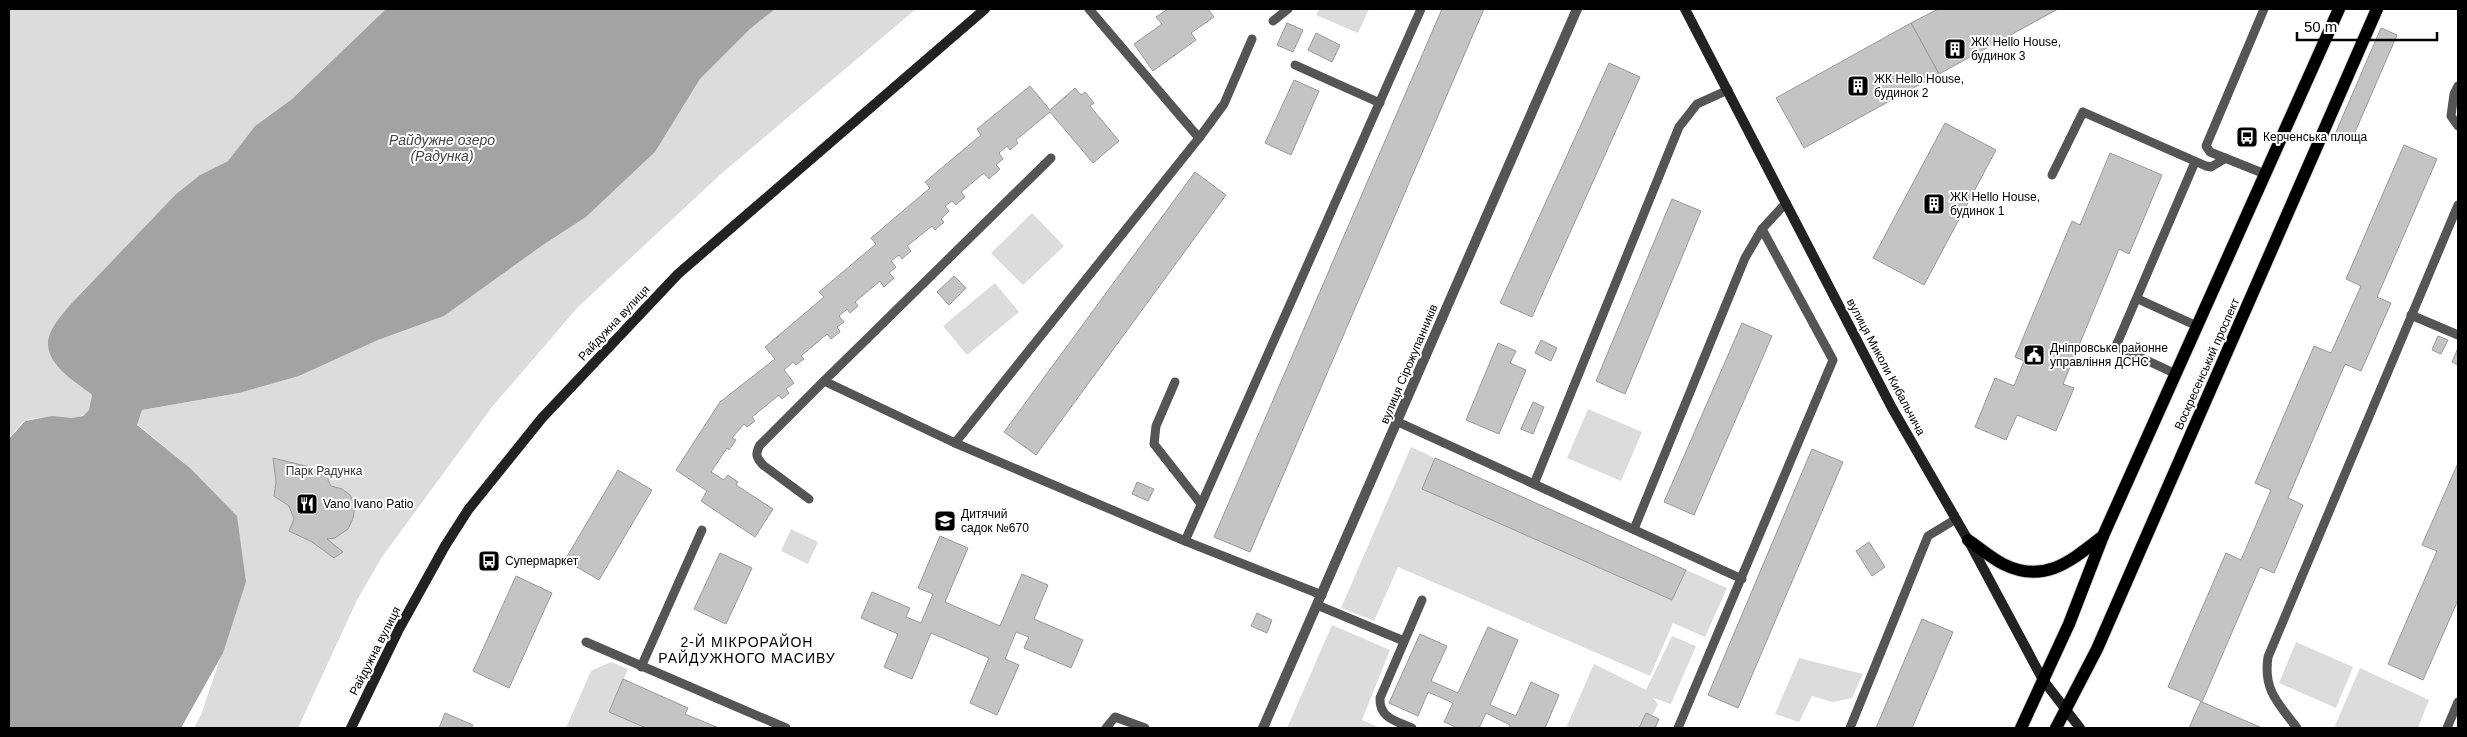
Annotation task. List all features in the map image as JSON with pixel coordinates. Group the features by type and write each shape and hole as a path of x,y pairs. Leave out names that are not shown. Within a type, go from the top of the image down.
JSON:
{"main road":[{"name":"Воскресенський проспект","path":"2021,728 2069,624 2103,536 2339,9"},
{"name":"Воскресенський проспект","path":"2056,728 2097,650 2378,9"},
{"path":"1968,540 2004,564 2038,574 2069,563 2103,536"}],"street":[{"name":"Райдужна вулиця","path":"351,728 399,629 445,546 468,510 542,418 678,274 985,9"},
{"name":"вулиця Сірожупанників","path":"1263,728 1577,9"},
{"name":"вулиця Миколи Кибальчича","path":"1685,9 1892,408 1968,540 2043,680 2080,728"}],"lane":[{"path":"1089,9 1199,138"},
{"path":"1273,22 1288,9"},
{"path":"1185,541 1421,9"},
{"path":"2264,9 2206,143 2208,150 2265,174"},
{"path":"955,443 1199,138 1224,104 1252,40"},
{"path":"1295,65 1380,103"},
{"path":"2458,86 2454,94 2452,116 2458,126"},
{"path":"1534,484 1679,127 1698,104 1728,90"},
{"path":"2052,175 2083,112 2195,162 2212,167 2226,158"},
{"path":"809,499 756,458 756,452 760,445 1051,158"},
{"path":"2176,374 2116,346 2195,162"},
{"path":"1634,528 1745,258 1762,228 1785,204"},
{"path":"2297,728 2273,697 2265,675 2268,658 2458,205"},
{"path":"1678,728 1833,360 1762,228"},
{"path":"2138,298 2197,326"},
{"path":"2411,315 2458,335"},
{"path":"824,382 955,443 1185,541 1322,595"},
{"path":"1175,382 1156,426 1154,444 1201,504"},
{"path":"1398,422 1634,528 1742,579"},
{"path":"1850,728 1928,536 1956,519"},
{"path":"641,667 702,530"},
{"path":"1412,728 1388,718 1382,712 1380,698 1422,600"},
{"path":"1317,605 1404,641"},
{"path":"586,642 786,728"},
{"path":"2447,728 2458,702"},
{"path":"1106,728 1115,717 1145,728"}],"green space":[{"path":"9,9 386,9 292,99 255,126 228,161 200,175 176,194 69,306 55,323 50,333 49,351 52,359 64,373 92,395 89,410 84,415 77,417 40,418 25,421 9,439"},
{"name":"Парк Радунка","path":"775,9 916,9 722,173 578,307 492,407 382,557 357,600 298,728 194,728 201,715 246,582 190,468 137,424 142,410 239,393 299,376 378,340 444,316 543,245 586,217 655,152 700,79 750,29"},
{"path":"1319,9 1369,9 1358,33 1316,15"},
{"path":"1032,213 1064,246 1023,285 991,253"},
{"path":"995,283 1019,312 967,355 943,326"},
{"path":"1588,409 1642,432 1621,481 1567,458"},
{"path":"1411,447 1435,458 1422,489 1672,600 1686,570 1727,588 1705,637 1673,623 1650,676 1398,567 1374,621 1341,608"},
{"path":"791,529 818,542 808,564 781,551"},
{"path":"1332,625 1390,650 1362,720 1381,728 1287,728"},
{"path":"1672,636 1696,646 1671,704 1653,698 1658,704 1646,728 1566,728 1594,664 1646,690"},
{"path":"2296,642 2353,667 2336,708 2279,683"},
{"path":"1799,658 1863,674 1852,698 1832,702 1812,696 1799,722 1775,714"},
{"path":"611,662 628,669 609,712 646,728 566,728 591,671"},
{"path":"2360,668 2429,700 2418,728 2334,728"}],"water":[{"name":"Райдужне озеро (Радунка)","path":"386,9 775,9 750,29 700,79 655,152 586,217 543,245 444,316 378,340 299,376 239,393 142,410 137,425 190,468 237,516 246,582 223,653 181,728 9,728 9,439 25,421 52,416 72,418 83,416 89,410 92,395 64,373 52,359 48,343 53,328 69,306 176,194 200,175 228,161 255,126 292,99"}],"building":[{"path":"1168,9 1208,9 1214,17 1191,33 1196,40 1153,71 1134,44 1162,24 1156,17"},
{"path":"1442,9 1484,9 1250,552 1214,537"},
{"name":"ЖК Hello House, будинок 3","path":"1938,9 2058,9 1939,74 1911,23"},
{"path":"1287,23 1303,30 1293,52 1277,45"},
{"name":"ЖК Hello House, будинок 2","path":"1911,23 1939,74 1804,148 1776,98"},
{"path":"2381,28 2397,35 2352,139 2336,132"},
{"path":"1316,33 1340,45 1332,62 1308,50"},
{"path":"1609,63 1640,77 1532,317 1500,303"},
{"path":"1294,80 1319,91 1291,155 1265,143"},
{"path":"1030,86 1050,110 1075,88 1081,95 1085,92 1094,103 1090,106 1119,141 1093,163 1050,112 1016,140 1018,143 1010,150 1007,146 999,153 1003,159 996,165 1000,169 989,179 984,173 961,192 965,197 956,205 952,201 945,206 949,211 941,219 944,222 935,230 932,226 907,246 911,251 902,259 899,255 891,261 896,267 889,273 894,278 884,287 880,281 855,302 858,306 850,313 847,309 839,316 844,322 837,327 840,332 831,339 827,334 801,356 804,359 796,365 793,362 784,370 794,383 786,389 789,393 782,399 779,395 752,417 755,421 747,427 744,424 732,438 736,440 729,450 727,448 711,472 724,480 728,475 738,482 736,485 773,509 755,537 701,501 707,491 676,470 720,402 775,359 765,347 824,297 819,292 876,244 871,238 930,188 925,182 981,135 977,129"},
{"name":"ЖК Hello House, будинок 1","path":"1945,123 1996,150 1924,285 1873,258"},
{"path":"2404,145 2437,159 2377,297 2391,303 2361,371 2345,364 2288,498 2303,505 2274,573 2260,567 2202,702 2262,728 2189,728 2201,701 2168,687 2226,553 2241,560 2271,490 2255,483 2314,346 2331,353 2361,286 2346,279"},
{"path":"2110,153 2162,175 2129,254 2119,249 2063,384 2074,388 2056,431 2017,415 2006,440 1975,427 1995,378 2014,386 2024,361 2015,357 2072,221 2080,225"},
{"path":"1195,172 1226,195 1036,455 1004,432"},
{"path":"1672,199 1701,211 1625,394 1596,381"},
{"path":"954,276 966,288 949,305 937,292"},
{"path":"1742,323 1772,336 1694,515 1664,502"},
{"path":"2438,336 2448,340 2441,354 2432,350"},
{"path":"1541,340 1557,348 1551,361 1535,353"},
{"path":"1498,343 1516,351 1510,363 1526,370 1499,434 1466,420"},
{"path":"2458,348 2458,365 2452,362"},
{"path":"1533,402 1544,407 1533,434 1521,429"},
{"path":"1812,449 1843,462 1738,708 1708,695"},
{"path":"273,458 334,473 328,480 331,486 342,489 350,495 355,506 353,518 348,529 335,538 327,539 343,552 334,558 312,542 289,531 294,519 289,506 274,496 276,482"},
{"path":"1435,458 1686,570 1672,600 1422,489"},
{"path":"2458,463 2458,600 2423,680 2388,664 2437,551 2422,545"},
{"path":"618,470 652,490 599,580 565,560"},
{"path":"1137,482 1154,489 1148,501 1132,494"},
{"path":"940,536 968,548 945,602 1000,626 1022,574 1048,585 1034,619 1083,640 1071,668 1024,648 1029,637 1016,632 1005,659 1019,665 997,715 970,703 989,658 931,633 912,679 884,667 898,634 861,618 872,592 910,608 906,617 921,623 933,594 918,588"},
{"path":"1869,542 1885,567 1872,576 1856,551"},
{"path":"720,553 752,568 726,624 694,609"},
{"path":"516,576 552,593 509,688 473,671"},
{"path":"1257,613 1272,620 1267,633 1251,626"},
{"path":"1922,619 1953,632 1912,728 1876,728"},
{"path":"1488,627 1518,640 1490,705 1516,716 1531,682 1559,695 1545,728 1509,728 1510,725 1486,713 1479,728 1458,728 1444,722 1453,703 1428,692 1418,716 1389,703 1420,634 1447,646 1431,681 1458,693"},
{"path":"623,679 688,708 685,714 719,728 646,728 609,712"},
{"path":"445,713 473,725 471,728 439,728"},
{"path":"1646,713 1659,719 1655,728 1639,728"}],"place":[{"name":"ЖК Hello House, будинок 3","path":"1955,49"},
{"name":"ЖК Hello House, будинок 2","path":"1858,86"},
{"name":"Керченська площа","path":"2247,137"},
{"name":"ЖК Hello House, будинок 1","path":"1934,204"},
{"name":"Дніпровське районне управління ДСНС","path":"2034,355"},
{"name":"Vano Ivano Patio","path":"307,504"},
{"name":"Дитячий садок №670","path":"945,521"},
{"name":"Супермаркет","path":"489,561"}],"district":[{"name":"2-Й МІКРОРАЙОН РАЙДУЖНОГО МАСИВУ","path":"747,650"}]}
